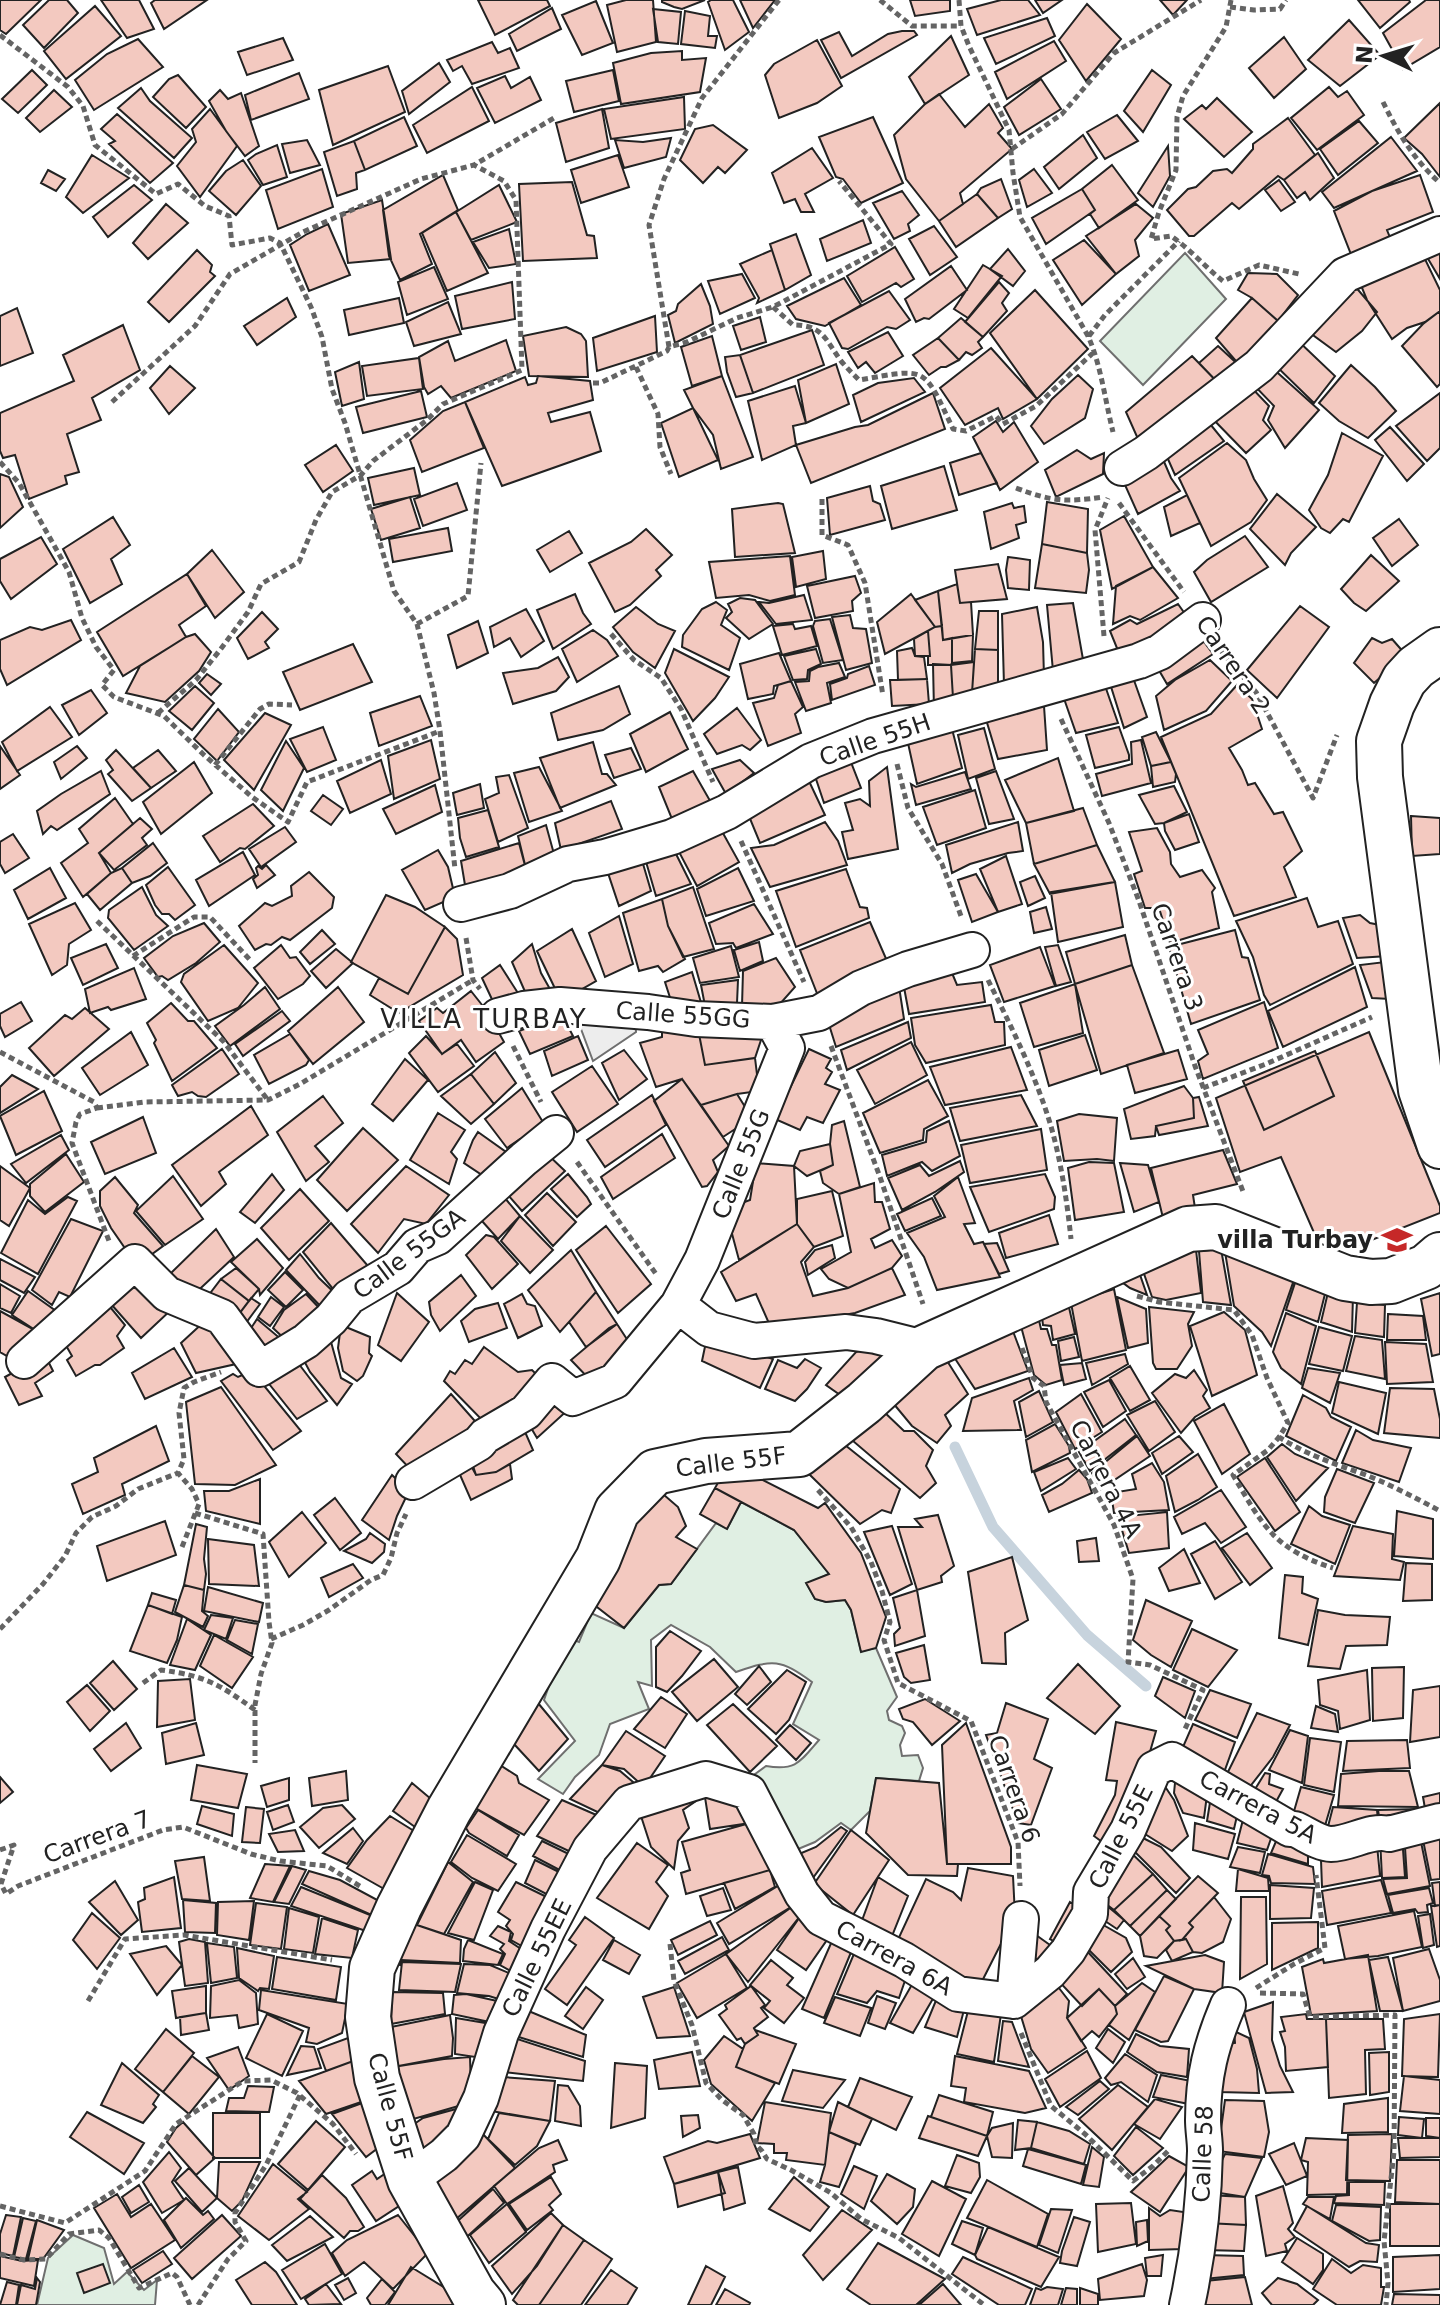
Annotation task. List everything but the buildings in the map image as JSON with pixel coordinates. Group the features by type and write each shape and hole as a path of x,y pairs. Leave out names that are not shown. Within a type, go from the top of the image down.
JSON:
{"street":[{"path":"1116,480 1146,453 1259,366 1345,275 1440,234"},
{"name":"Calle 55H","path":"461,904 510,891 568,864 605,857 672,837 727,812 811,761 873,736 1139,661 1160,652 1203,620"},
{"path":"1440,650 1404,680 1379,741 1380,777 1421,1090 1440,1146"},
{"path":"773,1022 819,1013 861,988 908,969 972,950"},
{"name":"Calle 55GG","path":"498,1016 560,1005 696,1019 773,1022"},
{"name":"Calle 55G","path":"678,1305 702,1260 787,1048 773,1022"},
{"name":"Calle 55GA","path":"126,1270 167,1294 222,1317 260,1369 306,1341 331,1319 349,1297 398,1268 417,1246 438,1237 556,1133"},
{"name":"Calle 55F","path":"483,2305 473,2293 410,2180 377,2078 368,2017 372,1968 399,1907 449,1810 598,1559 617,1511 655,1472 706,1461 799,1454 864,1403 924,1348 1188,1229 1216,1227 1345,1278 1371,1282 1391,1281 1433,1261"},
{"path":"24,1361 126,1270"},
{"path":"413,1482 526,1412 552,1381 573,1398 615,1381 678,1305 709,1329 754,1341 846,1332 924,1348"},
{"name":"Carrera 5A","path":"1172,1760 1290,1829 1328,1844 1383,1832 1389,1834 1440,1821"},
{"name":"Calle 55E","path":"1014,2001 1050,1972 1068,1951 1090,1914 1091,1892 1128,1830 1154,1769 1172,1760"},
{"name":"Carrera 6A","path":"706,1779 749,1792 802,1894 821,1918 904,1960 958,1994 1014,2001"},
{"name":"Calle 55EE","path":"410,2180 444,2155 463,2136 481,2098 501,2033 548,1929 590,1849 629,1803 706,1779"},
{"path":"1014,2001 1021,1919"},
{"name":"Calle 58","path":"1187,2305 1198,2257 1207,2063 1212,2042 1234,2001"}],"path":[{"path":"669,347 649,225 664,179 702,98 779,0"},
{"path":"880,0 912,26 961,26"},
{"name":"Carrera 2","path":"959,0 961,26 1009,130 1020,217 1095,351 1116,480 1223,657 1256,692 1313,798 1338,732"},
{"path":"1012,149 1062,114 1114,53 1201,0"},
{"path":"1286,0 1280,9 1254,10 1231,3 1226,27 1183,96 1177,117 1176,170 1151,239 1171,236 1223,281 1259,265 1295,272 1334,287"},
{"path":"0,35 68,87 83,106 95,145 156,194 178,184 205,206 229,216 232,245 270,238 280,243 322,337 332,389 361,475 394,591 417,624 440,731 451,845 461,904"},
{"path":"1383,102 1399,136 1424,169 1440,183"},
{"path":"112,402 195,326 230,274 280,243 421,179 474,165 554,118"},
{"path":"158,713 196,680 220,650 248,612 261,584 299,562 316,520 332,492 361,475 373,461 443,404 522,370 516,200 504,181 474,165"},
{"path":"593,383 600,383 636,367 669,347 687,342 737,318 773,307 891,244 839,181"},
{"path":"1088,336 1179,241"},
{"path":"773,307 793,325 808,325 821,331 859,380 906,372 920,373 933,387 953,429 966,431 996,416 1003,424 1036,406 1095,351"},
{"path":"636,367 658,414 660,447 671,474"},
{"path":"0,462 19,483 69,572 82,618 96,647 114,670 102,685 114,697 164,716 252,797 288,822 307,782 440,731"},
{"path":"417,624 468,596 481,463"},
{"path":"1116,480 1095,530 1104,642 1116,667"},
{"path":"1016,488 1046,499 1074,501"},
{"path":"822,499 822,535 848,545 865,583"},
{"name":"Carrera 3","path":"1048,686 1109,823 1139,901 1261,1245"},
{"path":"215,765 260,709 269,704 292,705"},
{"path":"133,956 194,917 210,917 252,962"},
{"path":"97,921 224,1042 268,1100"},
{"path":"126,1270 72,1143 80,1114 97,1108 144,1102 268,1100 473,980"},
{"path":"1203,1088 1266,1064 1390,1009 1411,1005"},
{"path":"0,1052 94,1102 97,1108"},
{"path":"1074,1279 1116,1284 1135,1295 1159,1302 1234,1310 1252,1335 1288,1423 1268,1450 1233,1475 1254,1511 1285,1547 1306,1560 1333,1568"},
{"name":"Carrera 4A","path":"1008,1309 1033,1378 1044,1386 1046,1402 1114,1525 1133,1579 1128,1662 1150,1665 1203,1690 1172,1760"},
{"path":"0,1629 43,1584 65,1556 76,1533 92,1517 116,1506 138,1489 178,1473 184,1459 179,1413 184,1388"},
{"path":"1280,1435 1301,1451 1366,1475 1440,1511"},
{"path":"178,1473 192,1489 199,1504 182,1547"},
{"path":"271,1639 303,1625 383,1575 408,1508 413,1482"},
{"name":"Carrera 6","path":"815,1486 851,1527 871,1562 890,1622 884,1640 898,1683 971,1721 1018,1842 1021,1919"},
{"path":"195,1513 263,1534 272,1643 261,1674 256,1710 255,1763"},
{"path":"143,1683 161,1670 187,1673 215,1682 256,1710"},
{"name":"Carrera 7","path":"0,1850 14,1845 1,1884 6,1894 18,1886 163,1830 183,1827 251,1854 327,1866 399,1907"},
{"path":"1234,2001 1325,1948 1314,1857 1328,1844"},
{"path":"88,2001 125,1939 184,1935 372,1968"},
{"path":"670,1944 674,1981 692,2025 706,2083 743,2115 754,2134 756,2145 767,2159 831,2193 861,2219 899,2238 984,2305"},
{"path":"1234,2001 1267,1992 1303,1994 1310,2017 1395,2015 1394,2152 1384,2241 1388,2283 1386,2305"},
{"path":"1014,2001 1022,2036 1051,2106 1094,2142 1133,2181 1203,2119"},
{"path":"0,2206 65,2223 145,2171 176,2124 243,2081 271,2080 300,2095 333,2124 364,2164 410,2180"},
{"path":"198,2305 228,2259 246,2241 235,2222 235,2213 266,2165 300,2095"},
{"path":"0,2254 24,2260 46,2259 69,2234 71,2219 91,2205"},
{"path":"69,2234 99,2230 109,2238 139,2288 172,2273 190,2305"}],"green space":[{"path":"1185,253 1226,299 1143,385 1100,341"},
{"path":"741,1502 794,1530 829,1574 807,1584 815,1599 826,1602 845,1600 851,1610 861,1651 876,1648 897,1697 887,1711 889,1720 902,1726 905,1733 900,1745 902,1756 918,1755 923,1768 919,1781 876,1778 870,1811 851,1830 841,1823 815,1842 791,1852 751,1777 766,1766 784,1767 797,1763 819,1740 793,1724 812,1682 784,1665 768,1663 736,1672 710,1647 671,1625 651,1640 652,1686 638,1682 649,1709 610,1724 599,1755 575,1777 563,1794 538,1779 575,1741 544,1700 566,1637 579,1642 591,1613 624,1628 659,1585 671,1584 716,1523 727,1529"},
{"path":"73,2235 104,2248 114,2284 127,2272 144,2290 157,2280 155,2305 37,2305 48,2258"}],"shaded area":[{"path":"635,1020 636,1032 593,1061 578,1021"}],"waterway":[{"path":"955,1447 993,1527 1087,1635 1146,1686"}],"place":[{"name":"villa Turbay","path":"1397,1240"}],"district":[{"name":"VILLA TURBAY","path":"484,1019"}]}
